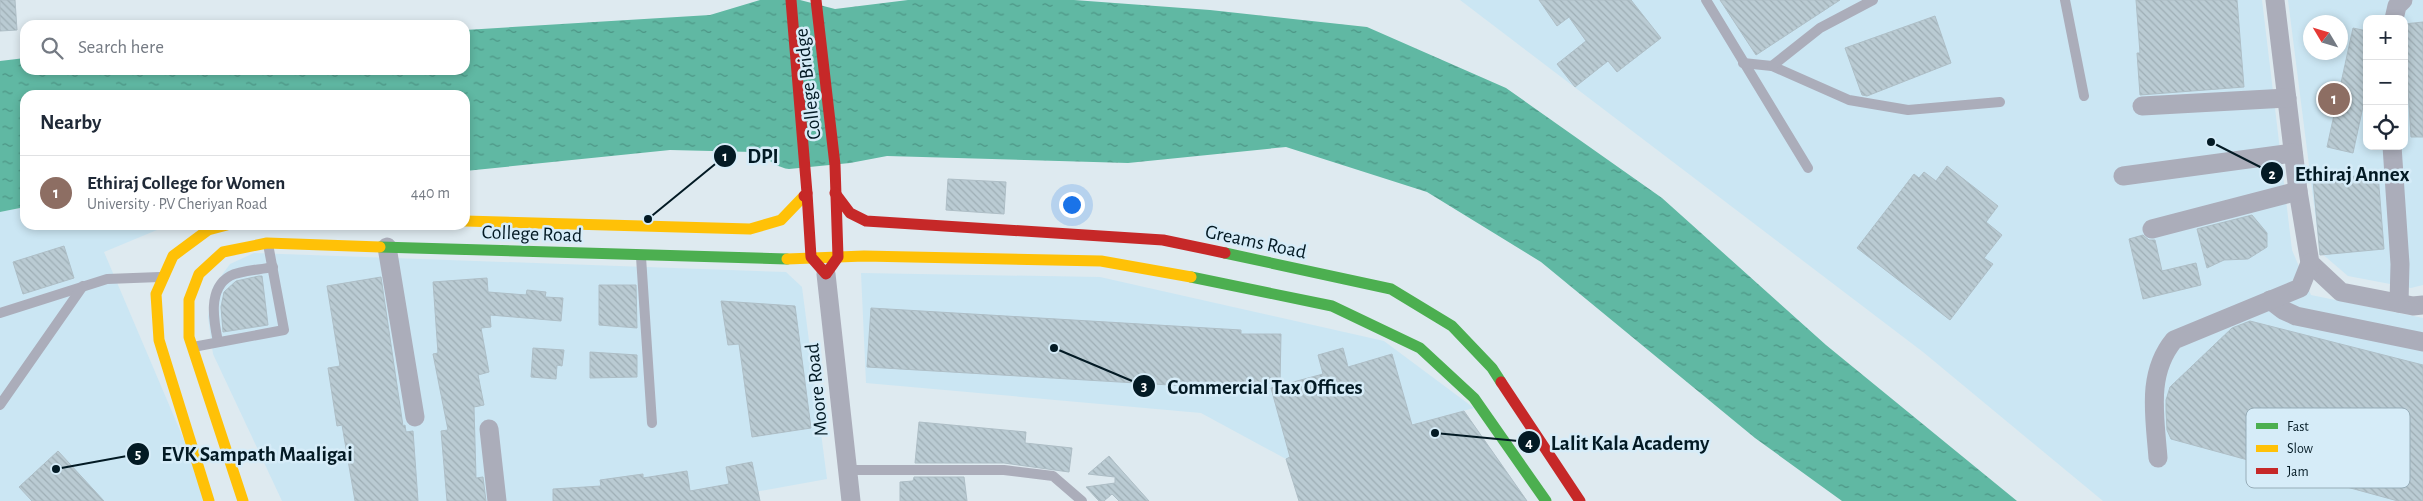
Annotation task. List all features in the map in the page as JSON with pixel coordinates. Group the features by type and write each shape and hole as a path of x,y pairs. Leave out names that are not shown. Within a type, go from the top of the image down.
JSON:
{"main road":[{"name":"College Bridge","path":"791,0 807,193"},
{"name":"College Bridge","path":"816,0 835,165 834,193 838,257"},
{"name":"College Road","path":"470,221 750,229 781,220 807,193"},
{"path":"807,193 811,257 826,274 838,257 1100,261 1178,274 1332,306 1420,348 1474,398 1546,501"},
{"name":"Greams Road","path":"834,193 850,213 866,221 1163,240 1391,289 1452,326 1492,368 1580,501"},
{"path":"208,230 173,256 156,294 159,340 209,501"},
{"name":"College Road","path":"243,501 190,337 189,300 199,274 222,252 267,243 776,259 838,257"}],"street":[{"path":"2158,458 2153,392 2165,350 2174,340 2300,288 2310,263 2298,191 2275,0"},
{"path":"2395,15 2397,6 2403,0"},
{"path":"2142,106 2287,98"},
{"path":"2392,150 2400,264 2399,304"},
{"path":"2123,176 2293,153"},
{"path":"2152,229 2298,191"},
{"path":"387,247 415,417"},
{"path":"2310,263 2341,292 2399,304 2423,306"},
{"name":"Moore Road","path":"826,274 851,501"},
{"path":"2270,300 2283,310 2296,316 2423,342"},
{"path":"489,429 497,501"}],"lane":[{"path":"1706,0 1808,168"},
{"path":"1772,66 1820,28 1872,0"},
{"path":"2066,0 2084,96"},
{"path":"1743,63 1772,66 1849,100 1908,110 2000,102"},
{"path":"194,347 284,330 267,243"},
{"path":"640,255 652,423"},
{"path":"218,342 213,311 216,295 223,283 232,275 273,267"},
{"path":"0,313 106,279 163,277"},
{"path":"0,405 83,286"},
{"path":"848,470 1004,470 1053,476 1082,501"}],"shaded area":[{"path":"1460,0 2262,0 2292,250 2311,295 2423,318 2423,501 2103,501 1923,352"},
{"path":"2288,0 2423,0 2423,285 2411,288 2348,276 2320,252"},
{"path":"20,208 20,230 157,230 104,252 210,501 0,501 0,212"},
{"path":"254,253 786,272 802,287 827,479 705,501 282,501 213,354 208,317 213,287 230,264"},
{"path":"861,273 1100,277 1384,341 1474,408 1286,459 1201,413 866,383"}],"water":[{"path":"760,0 800,0 835,9 908,0 1074,0 1210,10 1367,27 1506,88 1662,198 1826,345 2017,501 1842,501 1755,438 1541,262 1427,192 1286,147 1128,163 887,156 850,163 789,169 753,152 670,150 470,170 470,90 20,90 20,208 0,212 0,61 20,59 20,75 470,75 470,30 710,15"}],"building":[{"path":"0,0 15,0 17,30 0,31"},
{"path":"1539,0 1631,0 1661,38 1617,72 1608,61 1575,87 1557,64 1586,41 1569,17 1557,26"},
{"path":"1720,0 1840,0 1756,55"},
{"path":"2136,0 2237,0 2244,87 2140,95 2137,53 2140,53"},
{"path":"1935,16 1951,63 1867,96 1862,95 1845,48"},
{"path":"2423,22 2423,137 2411,137 2408,89 2408,24"},
{"path":"2353,28 2363,30 2363,107 2353,153 2327,147 2346,60 2348,60"},
{"path":"1947,166 1998,206 1986,222 2002,235 1984,258 1993,264 1950,320 1857,248 1914,174 1919,178 1924,172 1936,181"},
{"path":"2378,174 2384,249 2320,255 2313,180"},
{"path":"948,179 1006,182 1004,214 946,210"},
{"path":"2252,215 2267,233 2267,247 2248,259 2224,260 2207,268 2197,229"},
{"path":"2143,235 2149,240 2155,240 2162,271 2196,263 2201,285 2143,299 2129,239"},
{"path":"64,246 74,278 23,294 13,262"},
{"path":"262,276 268,325 223,332 221,307 224,292 236,281"},
{"path":"381,277 403,426 405,425 406,432 413,431 418,501 355,501 342,425 337,426 328,368 340,366 327,286"},
{"path":"487,278 488,292 526,295 527,290 546,292 545,297 563,298 561,321 490,315 491,327 481,328 489,372 478,375 484,405 474,407 476,478 483,477 486,501 447,501 441,431 448,430 433,354 438,353 433,282"},
{"path":"599,285 636,285 637,328 599,325"},
{"path":"721,301 795,306 811,428 752,437 739,344 728,345"},
{"path":"871,308 1241,330 1241,334 1281,334 1280,383 1238,383 1237,389 867,367"},
{"path":"2250,321 2423,365 2423,501 2398,501 2350,488 2410,488 2410,408 2246,408 2246,459 2171,439 2167,430 2166,411 2166,400 2170,387 2232,328"},
{"path":"533,348 564,350 562,366 557,365 556,379 531,377"},
{"path":"1343,348 1348,367 1392,354 1412,425 1464,411 1527,501 1299,501 1286,459 1290,457 1271,388 1323,374 1318,355"},
{"path":"590,352 637,355 637,377 590,378"},
{"path":"919,422 1026,432 1025,443 1072,448 1069,472 1004,463 915,463"},
{"path":"58,451 104,501 32,501 19,487"},
{"path":"1109,456 1149,501 1119,501 1112,494 1104,501 1099,501 1086,487 1115,483 1115,477 1088,474"},
{"path":"752,462 760,501 553,501 553,489 601,486 600,480 643,474 643,478 687,471 690,491 729,484 726,467"},
{"path":"914,477 964,477 967,501 900,501 900,482 913,481"}],"traffic: fast":[{"path":"380,247 787,259"},
{"path":"1225,253 1391,289 1452,326 1492,368 1501,382"},
{"path":"1191,277 1332,306 1420,348 1474,398 1546,501"}],"traffic: slow":[{"path":"470,221 750,229 781,220 804,196"},
{"path":"208,230 173,256 156,294 159,340 209,501"},
{"path":"243,501 189,337 189,300 199,274 223,252 267,243 380,247"},
{"path":"787,259 864,256 1101,261 1191,277"}],"traffic: jam":[{"path":"791,0 807,193 804,196"},
{"path":"807,193 811,257 826,274 838,257 835,165 816,0"},
{"path":"835,193 850,213 866,221 1163,240 1225,253"},
{"path":"1501,382 1580,501"}],"place":[{"name":"Ethiraj College for Women","path":"2334,99"},
{"name":"Ethiraj Annex","path":"2211,142"},
{"name":"DPI","path":"648,219"},
{"name":"Commercial Tax Offices","path":"1054,348"},
{"name":"Lalit Kala Academy","path":"1435,433"},
{"name":"EVK Sampath Maaligai","path":"56,469"}]}
